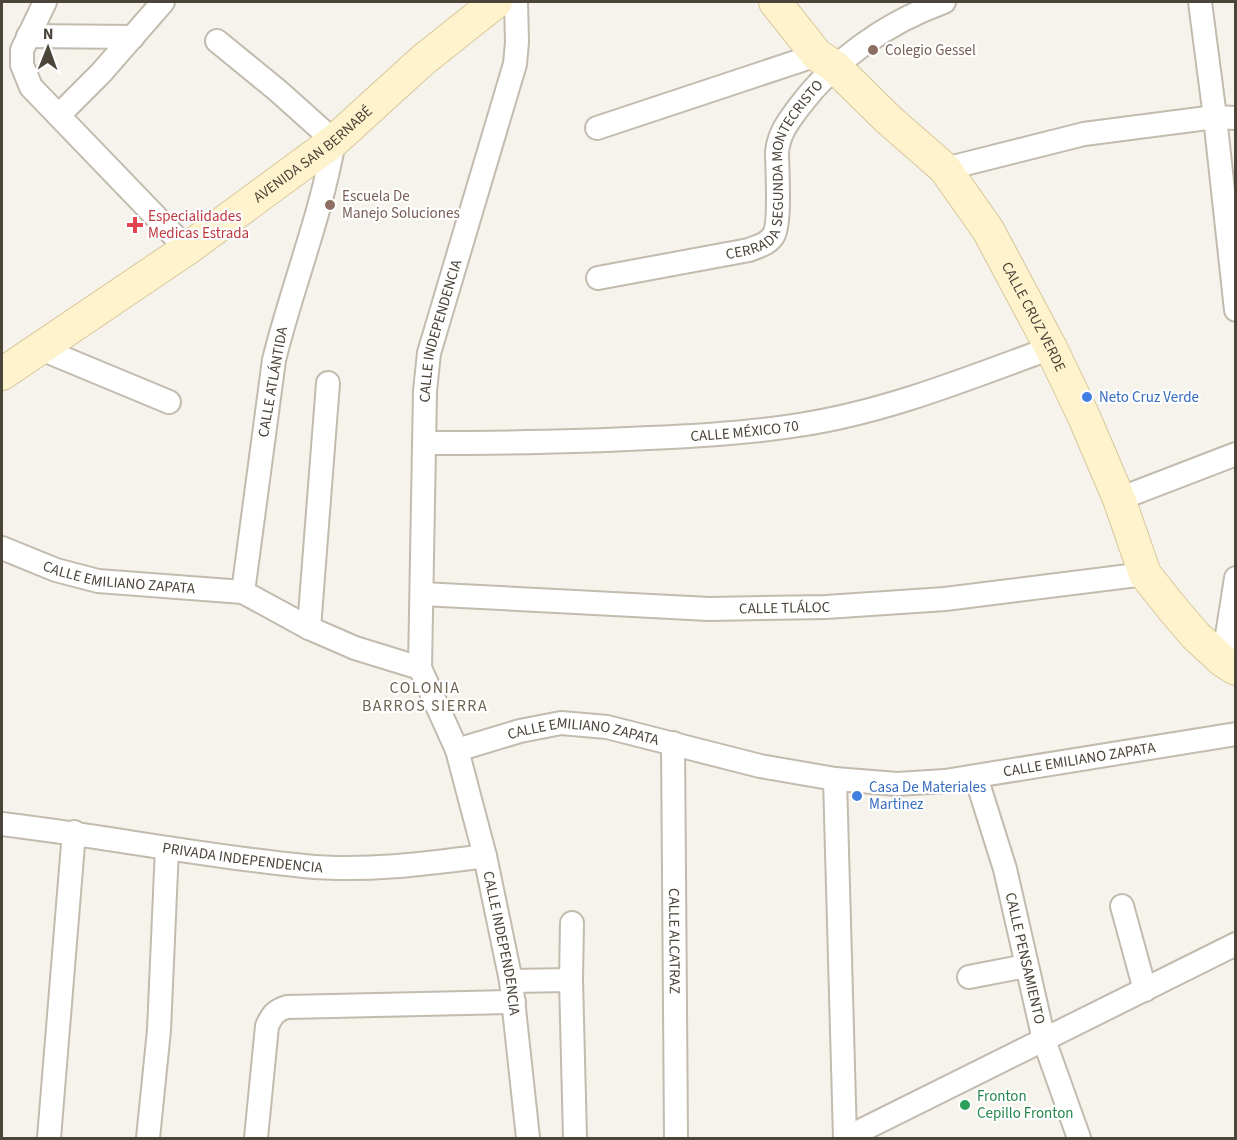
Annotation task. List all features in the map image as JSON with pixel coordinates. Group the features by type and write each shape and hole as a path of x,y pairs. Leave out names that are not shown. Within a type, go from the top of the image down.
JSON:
{"street":[{"path":"45,2 22,50 22,65 31,87 187,249"},
{"path":"59,115 101,73 163,2"},
{"name":"AVENIDA SAN BERNABÉ","path":"2,374 187,249 334,141 423,60 496,2"},
{"name":"CALLE INDEPENDENCIA","path":"420,668 425,391 429,353 514,64 518,42 516,2"},
{"name":"CALLE CRUZ VERDE","path":"775,2 826,60 945,169 988,230 1051,348 1084,417 1119,499 1145,574 1172,608 1230,665"},
{"path":"597,128 826,60 944,2"},
{"path":"1200,2 1225,118 1236,310"},
{"path":"28,36 133,37"},
{"path":"217,41 334,141"},
{"name":"CERRADA SEGUNDA MONTECRISTO","path":"598,278 749,249 767,243 774,234 777,220 777,152 780,136 810,92 826,60"},
{"path":"945,169 1084,134 1225,118"},
{"name":"CALLE ATLÁNTIDA","path":"243,592 274,360 323,197 334,141"},
{"path":"39,348 170,402"},
{"name":"CALLE MÉXICO 70","path":"425,443 562,443 742,433 800,425 877,409 954,384 1051,348"},
{"path":"309,628 328,383"},
{"path":"1119,499 1236,454"},
{"name":"CALLE EMILIANO ZAPATA","path":"2,548 56,570 98,581 243,592 309,628 356,648 420,668"},
{"name":"CALLE TLÁLOC","path":"422,594 709,609 826,607 945,599 1145,574"},
{"path":"1230,665 1236,578"},
{"path":"420,668 457,750"},
{"name":"CALLE EMILIANO ZAPATA","path":"457,750 520,731 561,723 607,727 760,766 835,779 897,784 976,777 1236,734"},
{"name":"CALLE ALCATRAZ","path":"673,743 676,1138"},
{"name":"CALLE INDEPENDENCIA","path":"457,750 485,856 513,992 528,1138"},
{"name":"CALLE PENSAMIENTO","path":"976,777 1005,869 1044,1040 1079,1138"},
{"path":"835,779 846,1138 1236,944"},
{"name":"PRIVADA INDEPENDENCIA","path":"2,824 74,832 167,848 305,866 383,868 485,856"},
{"path":"49,1138 74,832"},
{"path":"148,1138 159,1030 167,848"},
{"path":"1122,906 1145,990"},
{"path":"572,923 574,1138"},
{"path":"969,978 1026,966"},
{"path":"256,1138 267,1026 277,1010 287,1007 513,992 571,980"}],"place":[{"name":"Colegio Gessel","path":"873,50"},
{"name":"Escuela De Manejo Soluciones","path":"330,205"},
{"name":"Especialidades Medicas Estrada","path":"135,225"},
{"name":"Neto Cruz Verde","path":"1087,397"},
{"name":"Casa De Materiales Martinez","path":"857,796"},
{"name":"Fronton Cepillo Fronton","path":"965,1105"}],"district":[{"name":"COLONIA BARROS SIERRA","path":"425,697"}]}
